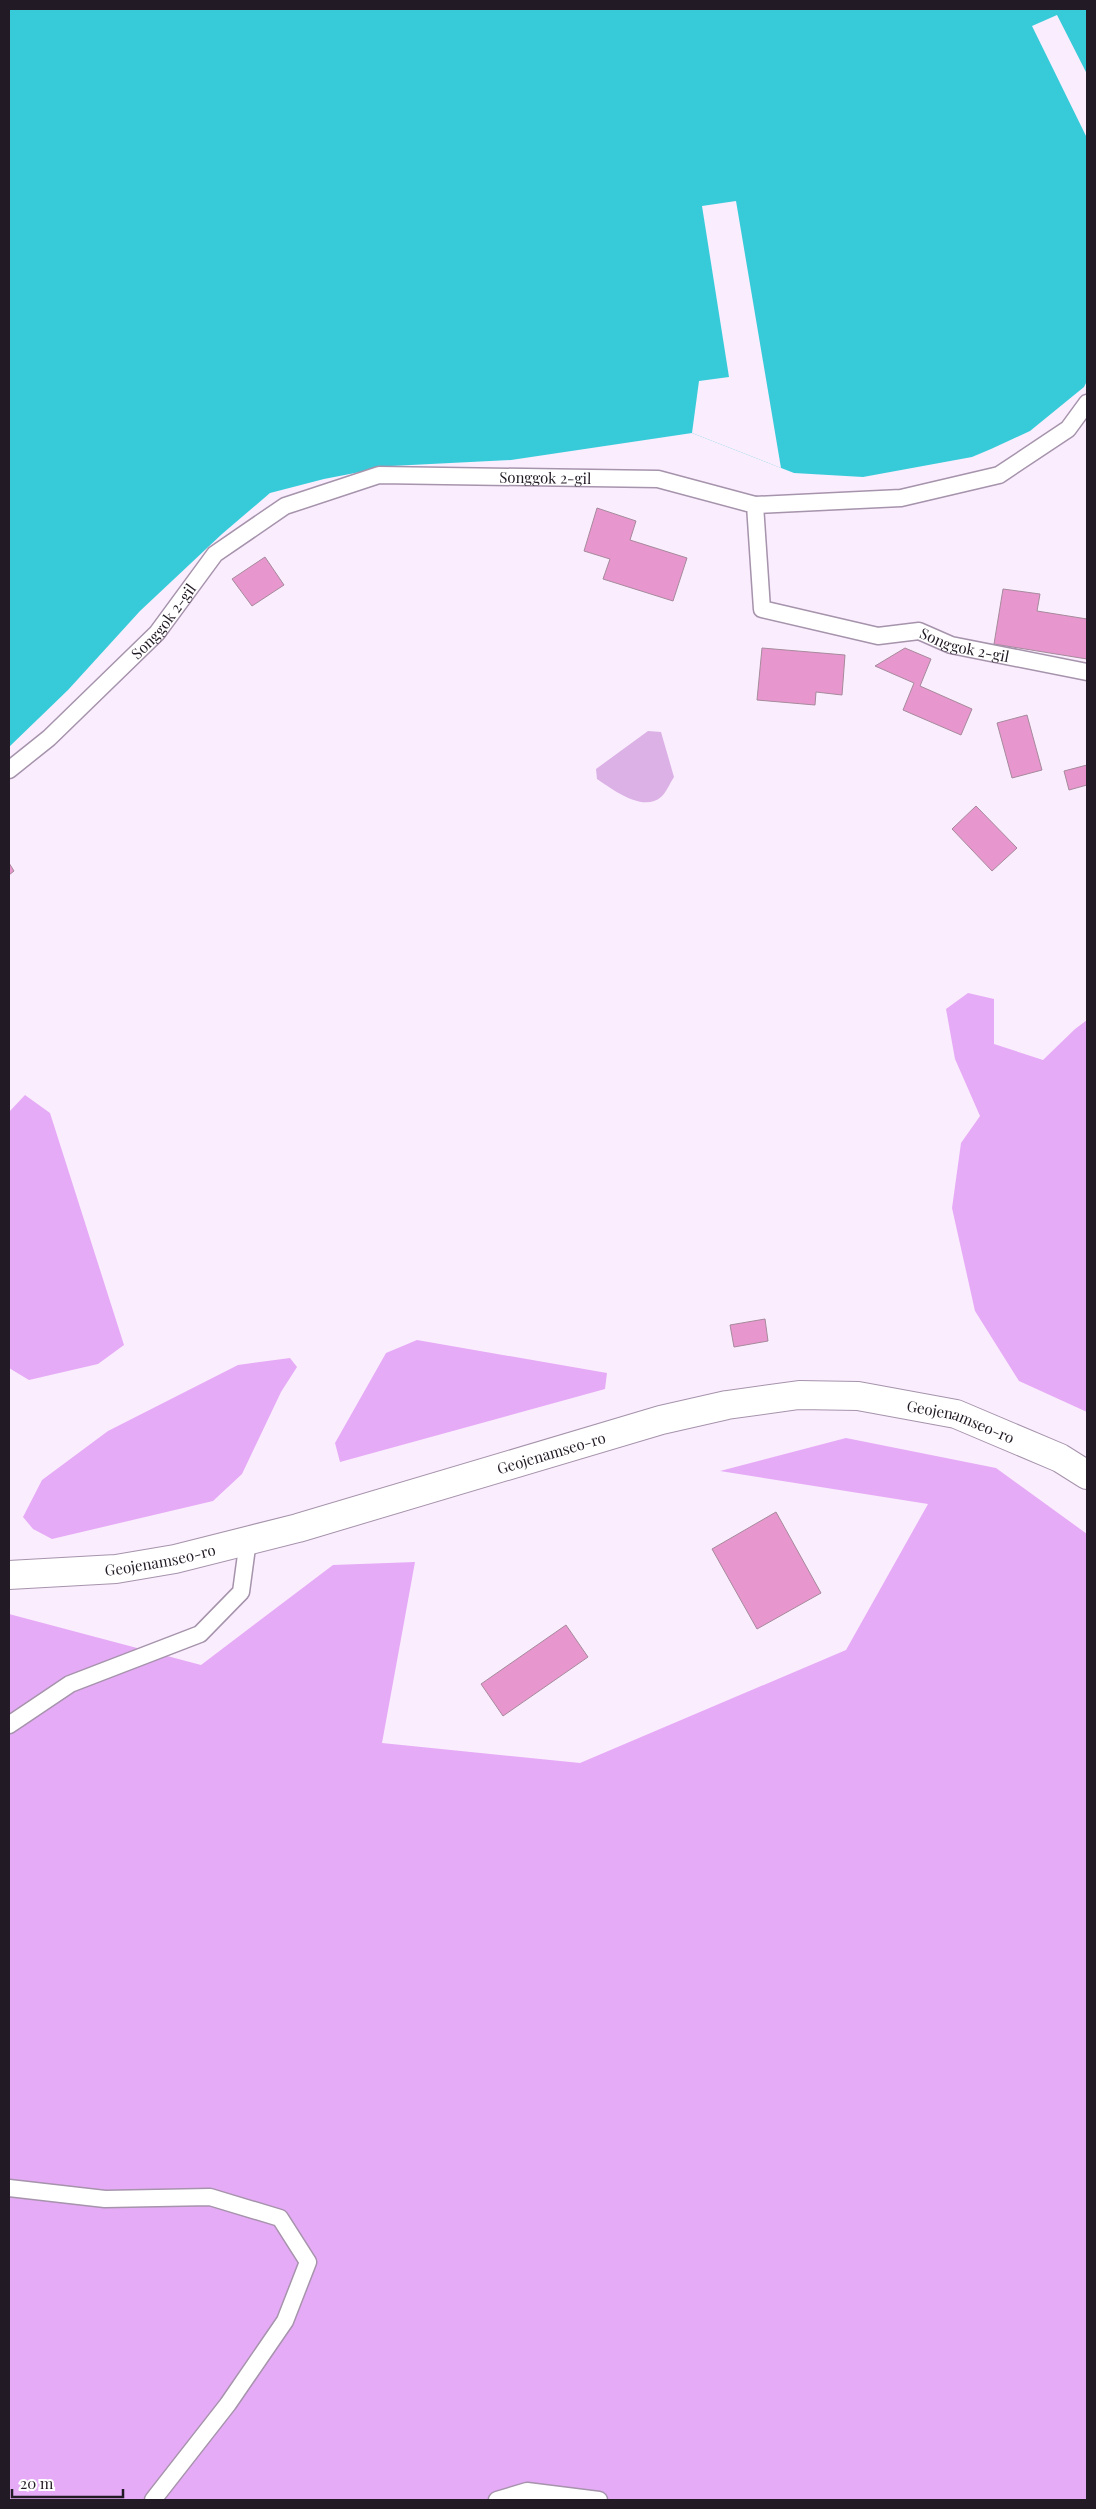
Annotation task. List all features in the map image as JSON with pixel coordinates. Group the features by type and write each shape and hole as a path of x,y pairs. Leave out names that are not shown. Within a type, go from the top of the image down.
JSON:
{"main road":[{"name":"Geojenamseo-ro","path":"9,1575 116,1569 175,1559 298,1528 661,1420 727,1405 799,1395 858,1396 956,1414 1060,1458 1087,1474"}],"lane":[{"path":"755,505 901,498 999,475 1068,429 1087,403"},
{"name":"Songgok 2-gil","path":"9,770 49,738 157,633 215,554 285,506 380,475 658,479 755,505 762,609 878,636 920,631 951,645 1087,672"},
{"path":"9,1724 70,1684 200,1634 241,1592 248,1540"},
{"path":"9,2188 105,2199 210,2197 280,2218 308,2262 285,2321 228,2404 153,2500"},
{"path":"497,2500 527,2491 600,2500"}],"shaded area":[{"path":"648,731 661,732 674,777 661,797 654,801 646,802 628,798 603,783 597,779 596,769"},
{"path":"968,993 994,999 994,1044 1043,1060 1087,1020 1087,1412 1019,1381 975,1311 952,1208 961,1143 980,1116 955,1059 946,1009"},
{"path":"25,1095 50,1113 124,1345 98,1364 29,1380 9,1368 9,1112"},
{"path":"417,1340 607,1373 605,1389 340,1462 335,1443 386,1353"},
{"path":"290,1358 297,1367 281,1392 242,1474 213,1501 52,1539 33,1529 23,1517 42,1480 108,1431 238,1365"},
{"path":"846,1438 996,1468 1087,1534 1087,2500 9,2500 9,1614 201,1665 333,1565 415,1562 382,1743 580,1763 846,1650 928,1504 720,1471"}],"water":[{"path":"9,9 1087,9 1087,381 1084,387 1030,431 991,449 972,457 863,477 794,473 692,433 511,460 391,466 324,479 270,493 222,534 140,611 68,690 9,747"}],"pier":[{"path":"1057,15 1087,74 1087,138 1032,26"},
{"path":"736,201 781,468 692,433 699,381 729,377 702,206"}],"building":[{"path":"597,508 636,521 630,540 687,558 673,601 603,579 610,559 584,551"},
{"path":"265,557 284,585 252,606 232,579"},
{"path":"1003,589 1040,594 1037,611 1087,619 1087,659 994,644"},
{"path":"762,648 845,655 842,695 816,692 815,705 757,700"},
{"path":"905,648 931,659 920,686 972,709 961,735 903,710 914,683 875,666"},
{"path":"1027,715 1042,770 1012,778 997,723"},
{"path":"1087,765 1087,785 1069,790 1064,771"},
{"path":"976,806 1017,848 992,871 952,829"},
{"path":"9,863 14,871 9,875"},
{"path":"765,1319 768,1341 734,1347 730,1325"},
{"path":"776,1512 821,1593 757,1629 712,1549"},
{"path":"566,1625 588,1657 503,1716 481,1684"}]}
